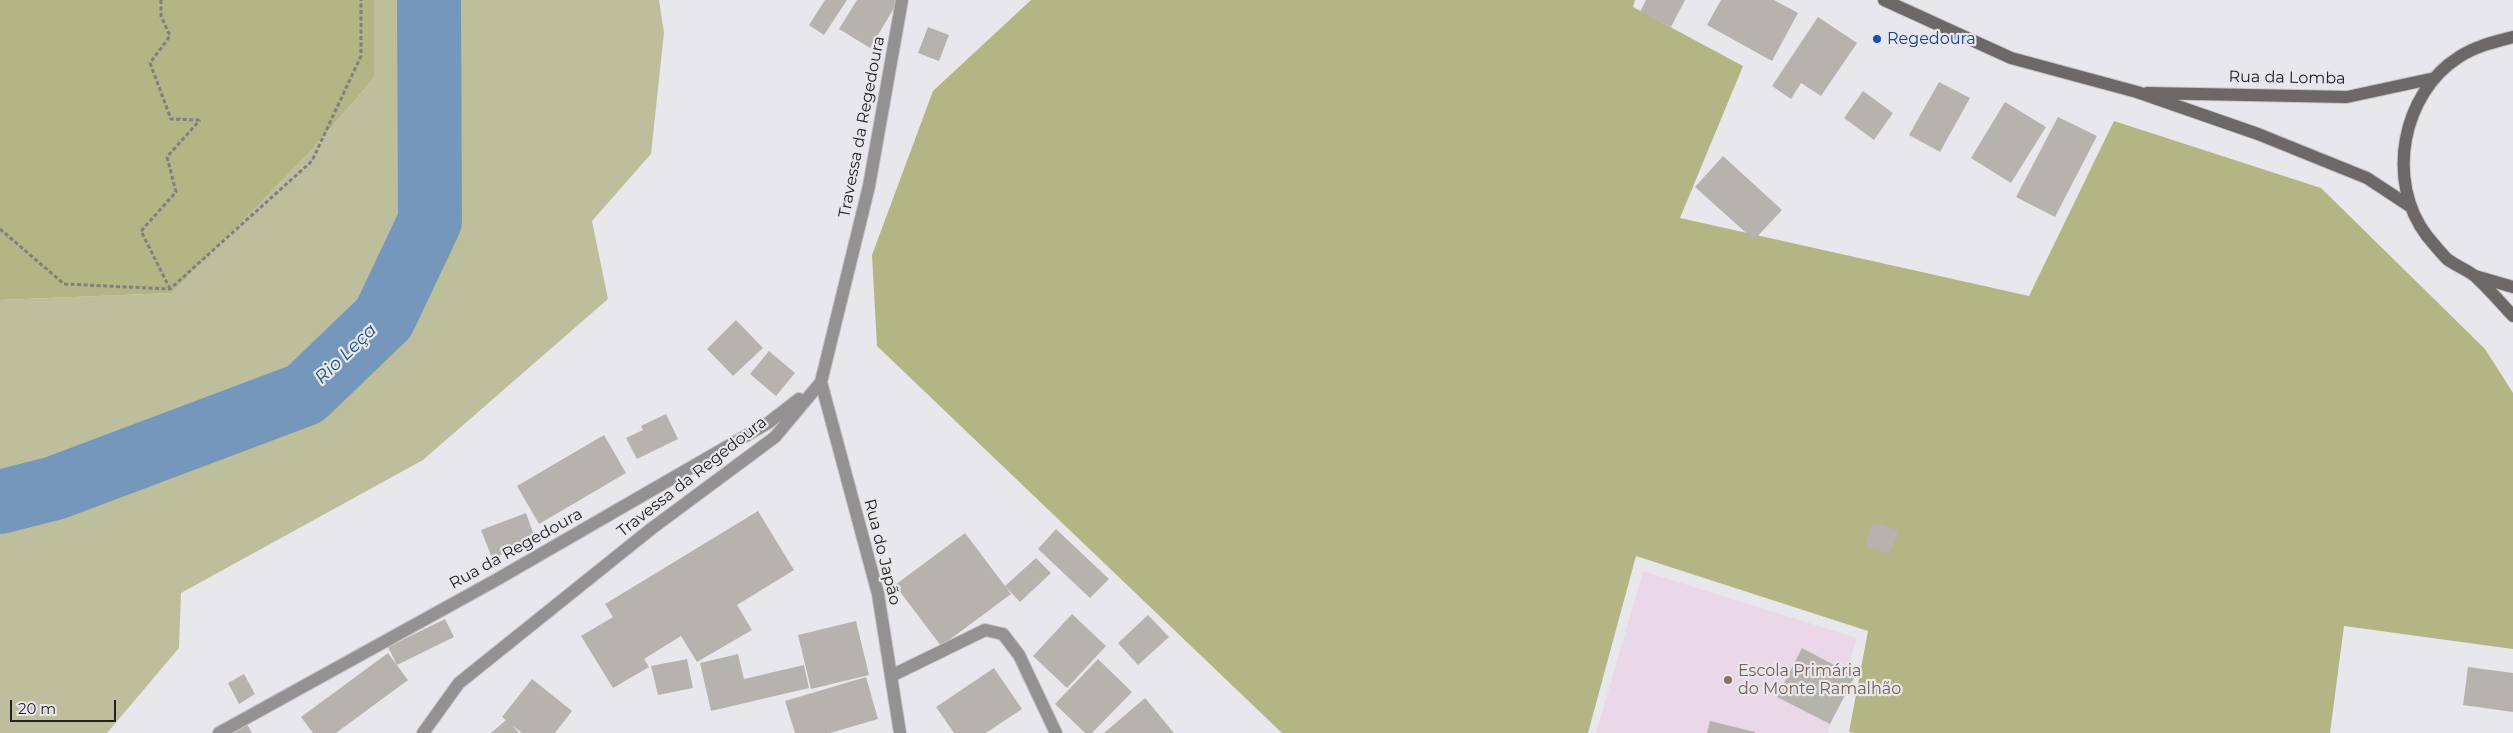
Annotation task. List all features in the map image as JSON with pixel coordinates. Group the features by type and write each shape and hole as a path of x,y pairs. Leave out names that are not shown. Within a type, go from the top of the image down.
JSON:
{"main road":[{"name":"Rua da Lomba","path":"1886,0 2011,58 2137,92 2258,134 2366,178 2411,207"},
{"path":"2513,38 2487,43 2459,57 2435,78 2416,106 2405,139 2403,173 2411,207 2426,235 2448,259 2475,276 2513,316"},
{"name":"Rua da Lomba","path":"2137,92 2347,97 2435,78"},
{"path":"2475,276 2513,287"}],"street":[{"name":"Travessa da Regedoura","path":"423,733 459,683 651,529 775,436 821,382 869,186 902,0"},
{"name":"Rua do Japão","path":"821,382 878,594 900,733"},
{"name":"Rua da Regedoura","path":"219,733 496,580 768,424 821,382"},
{"path":"891,676 985,630 1002,634 1019,655 1056,733"}],"path":[{"path":"161,0 161,16 170,36 150,63 171,119 200,120 167,157 176,192 141,231 170,289"},
{"path":"0,229 64,284 170,289 312,161 361,56 361,0"}],"shaded area":[{"name":"Escola Primária do Monte Ramalhão","path":"1643,571 1857,638 1828,733 1596,733"}],"green space":[{"path":"0,0 374,0 374,78 311,151 172,293 0,300"},
{"path":"374,0 659,0 664,33 651,154 592,221 608,299 423,460 181,593 179,648 107,733 0,733 0,300 172,293 311,151 374,78"},
{"path":"1031,0 1635,0 1633,7 1743,66 1680,218 2029,296 2114,121 2321,188 2485,349 2513,393 2513,649 2344,626 2330,733 1855,733 1849,732 1868,631 1636,556 1588,733 1282,733 877,346 872,255 933,91"}],"building":[{"path":"825,0 847,0 824,35 809,25"},
{"path":"857,0 899,0 870,48 839,29"},
{"path":"1646,0 1685,0 1671,27 1640,12"},
{"path":"1721,0 1774,0 1798,13 1772,61 1707,25"},
{"path":"1818,17 1857,43 1821,96 1801,83 1791,99 1772,86"},
{"path":"928,27 949,35 939,61 918,53"},
{"path":"1939,82 1970,98 1940,152 1909,135"},
{"path":"1863,91 1893,113 1874,140 1844,118"},
{"path":"2005,102 2046,127 2011,183 1971,158"},
{"path":"2058,117 2097,136 2055,217 2016,197"},
{"path":"1723,156 1782,210 1754,240 1695,187"},
{"path":"736,320 763,348 733,376 707,349"},
{"path":"769,351 795,373 776,396 750,374"},
{"path":"666,414 678,439 637,459 626,438 643,430 641,426"},
{"path":"604,435 626,473 539,524 517,486"},
{"path":"758,511 794,570 737,605 752,630 697,662 681,636 644,659 649,667 613,688 581,636 613,617 605,604"},
{"path":"526,513 536,541 492,558 481,530"},
{"path":"1873,522 1899,531 1890,554 1865,546"},
{"path":"1056,529 1109,579 1090,598 1038,549"},
{"path":"965,533 1011,594 941,646 895,585"},
{"path":"1036,558 1051,573 1020,602 1005,586"},
{"path":"1072,614 1106,646 1067,688 1033,656"},
{"path":"1148,615 1169,637 1138,665 1118,643"},
{"path":"445,619 454,637 397,665 388,647"},
{"path":"856,621 869,675 811,689 798,635"},
{"path":"1802,648 1855,676 1830,724 1777,697"},
{"path":"388,653 408,680 336,733 313,733 301,717"},
{"path":"738,654 744,679 804,665 809,688 711,711 700,663"},
{"path":"687,659 693,688 658,695 651,666"},
{"path":"1098,659 1132,692 1092,733 1085,733 1055,704"},
{"path":"2468,667 2513,673 2513,712 2463,705"},
{"path":"994,668 1022,709 986,733 954,733 936,707"},
{"path":"244,674 255,694 239,704 228,683"},
{"path":"866,677 878,719 830,733 795,733 785,701"},
{"path":"532,679 572,711 555,733 522,733 513,726 519,733 491,733 506,720 502,717"},
{"path":"1145,698 1174,733 1104,733"},
{"path":"1710,721 1755,732 1755,733 1707,733"},
{"path":"247,724 252,733 232,733"}],"waterway":[{"name":"Rio Leça","path":"0,502 55,488 305,394 384,318 430,221 429,0"}],"place":[{"name":"Regedoura","path":"1877,39"},
{"name":"Escola Primária do Monte Ramalhão","path":"1728,680"}]}
